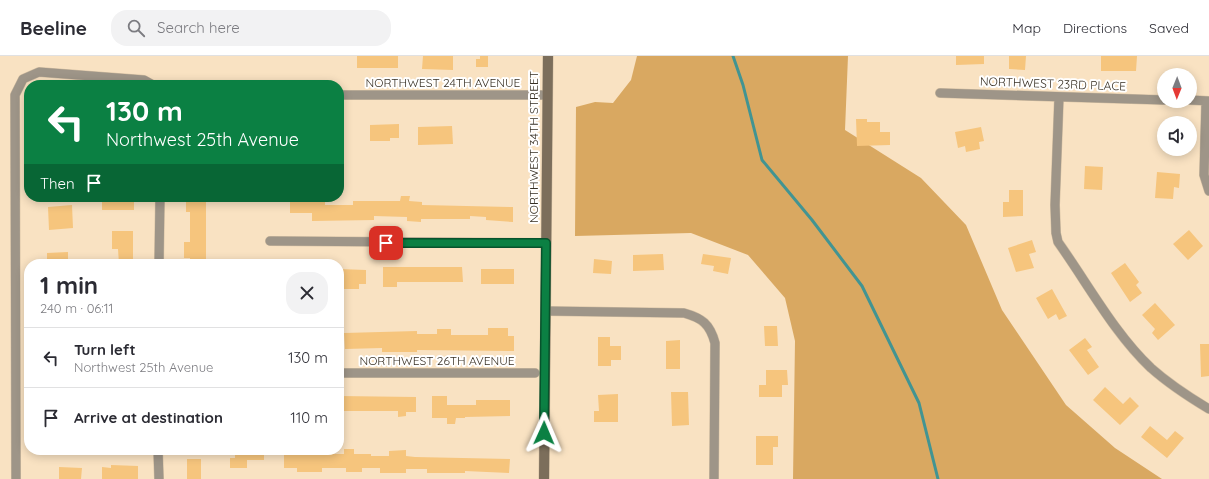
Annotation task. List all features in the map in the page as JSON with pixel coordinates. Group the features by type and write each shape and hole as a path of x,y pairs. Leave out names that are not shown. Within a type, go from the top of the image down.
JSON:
{"main road":[{"name":"NORTHWEST 34TH STREET","path":"544,479 548,56"}],"street":[{"path":"16,479 15,95 23,79 39,72 144,80"},
{"name":"NORTHWEST 23RD PLACE","path":"940,93 1157,100"},
{"name":"NORTHWEST 24TH AVENUE","path":"344,94 547,95"},
{"path":"1059,97 1055,205 1056,233 1058,242 1128,343 1152,369 1209,409"},
{"path":"1197,100 1207,101 1204,174 1209,191"},
{"path":"160,202 160,259"},
{"path":"270,241 546,243"},
{"path":"546,311 684,313 699,317 712,331 715,343 714,479"},
{"name":"NORTHWEST 26TH AVENUE","path":"344,373 534,374"},
{"path":"158,455 159,479"}],"shaded area":[{"path":"637,56 848,56 845,130 921,178 966,225 1002,310 1066,405 1115,448 1162,479 793,479 795,341 785,298 748,255 691,233 575,236 576,107 595,102 613,103 631,80"}],"building":[{"path":"357,56 398,56 398,68 357,68"},
{"path":"423,56 453,56 453,70 422,69"},
{"path":"480,56 488,56 488,67 476,67 476,59 480,59"},
{"path":"956,56 984,56 984,64 956,65"},
{"path":"1009,56 1026,56 1025,70 1009,69"},
{"path":"1101,56 1137,56 1136,71 1101,71"},
{"path":"856,119 867,119 867,122 880,122 880,132 890,132 890,145 857,146"},
{"path":"399,124 399,138 390,138 390,141 370,141 370,125"},
{"path":"452,126 453,144 418,145 418,127"},
{"path":"981,127 984,141 979,142 980,149 966,152 965,146 958,148 955,132"},
{"path":"1085,166 1103,167 1102,190 1084,189"},
{"path":"1157,172 1180,174 1179,188 1174,187 1173,199 1155,198"},
{"path":"1009,190 1023,190 1023,216 1003,217 1003,202 1009,202"},
{"path":"401,196 410,196 409,201 422,202 422,205 513,207 513,222 486,220 486,217 470,216 470,219 421,219 421,222 407,221 407,217 374,216 374,220 312,221 312,213 290,213 290,202 325,202 325,205 353,205 353,201 400,201"},
{"path":"102,202 134,202 134,210 102,210"},
{"path":"186,202 206,202 206,259 184,258 184,242 190,242 190,212 186,212"},
{"path":"72,205 73,228 49,230 48,207"},
{"path":"1189,230 1203,246 1188,260 1173,244"},
{"path":"112,231 133,231 133,259 119,259 118,249 112,249"},
{"path":"1032,240 1036,252 1029,254 1034,268 1016,272 1008,248"},
{"path":"68,252 68,259 47,259 47,253"},
{"path":"663,254 664,270 633,271 633,255"},
{"path":"703,254 731,258 728,274 713,271 714,266 701,264"},
{"path":"594,259 612,261 611,274 593,273"},
{"path":"1125,263 1139,282 1136,285 1142,293 1130,302 1111,273"},
{"path":"383,267 462,267 463,282 397,282 397,287 383,287"},
{"path":"344,269 366,270 366,284 359,284 359,289 344,289"},
{"path":"481,269 514,269 514,284 481,284"},
{"path":"1052,289 1067,316 1059,320 1056,314 1048,319 1036,298"},
{"path":"1155,303 1175,325 1158,340 1152,333 1155,329 1142,315"},
{"path":"764,326 777,326 778,346 765,346"},
{"path":"488,328 508,328 508,336 514,336 514,351 417,350 417,352 382,352 382,348 345,349 344,333 417,331 417,334 437,334 437,329 451,329 451,335 488,335"},
{"path":"598,337 610,337 610,346 621,346 621,360 611,360 611,366 598,366"},
{"path":"1085,338 1092,347 1087,350 1099,367 1088,375 1069,350"},
{"path":"680,340 680,369 666,369 666,341"},
{"path":"1200,344 1209,344 1209,376 1201,377"},
{"path":"766,370 787,370 788,385 782,385 782,397 759,397 759,385 766,385"},
{"path":"1105,387 1123,404 1130,397 1139,406 1120,425 1093,400"},
{"path":"671,392 688,392 689,425 672,426"},
{"path":"618,394 618,422 594,422 594,411 599,411 598,395"},
{"path":"344,396 416,397 416,412 406,412 406,416 398,417 398,411 344,411"},
{"path":"432,396 447,396 447,405 476,405 476,400 510,400 510,416 456,418 455,424 447,424 447,418 432,418"},
{"path":"1150,426 1167,440 1175,431 1184,438 1167,458 1141,437"},
{"path":"756,436 778,436 778,447 773,447 773,465 756,465"},
{"path":"344,449 354,449 354,454 371,454 371,456 389,456 389,451 406,450 406,456 415,457 510,459 509,473 465,471 465,473 427,473 427,469 406,469 406,473 380,473 380,468 362,468 362,472 346,472 346,468 322,468 322,472 297,472 297,468 284,468 284,455 344,454"},
{"path":"235,455 264,455 264,460 247,460 247,468 230,468 230,458 235,458"},
{"path":"187,459 201,459 201,479 187,479"},
{"path":"111,465 138,466 138,479 102,479 102,467 111,468"},
{"path":"59,467 82,468 81,479 59,479"}],"waterway":[{"path":"733,56 743,85 762,160 812,220 862,286 919,403 938,479"}],"route":[{"path":"386,243 546,243 544,433"}]}
